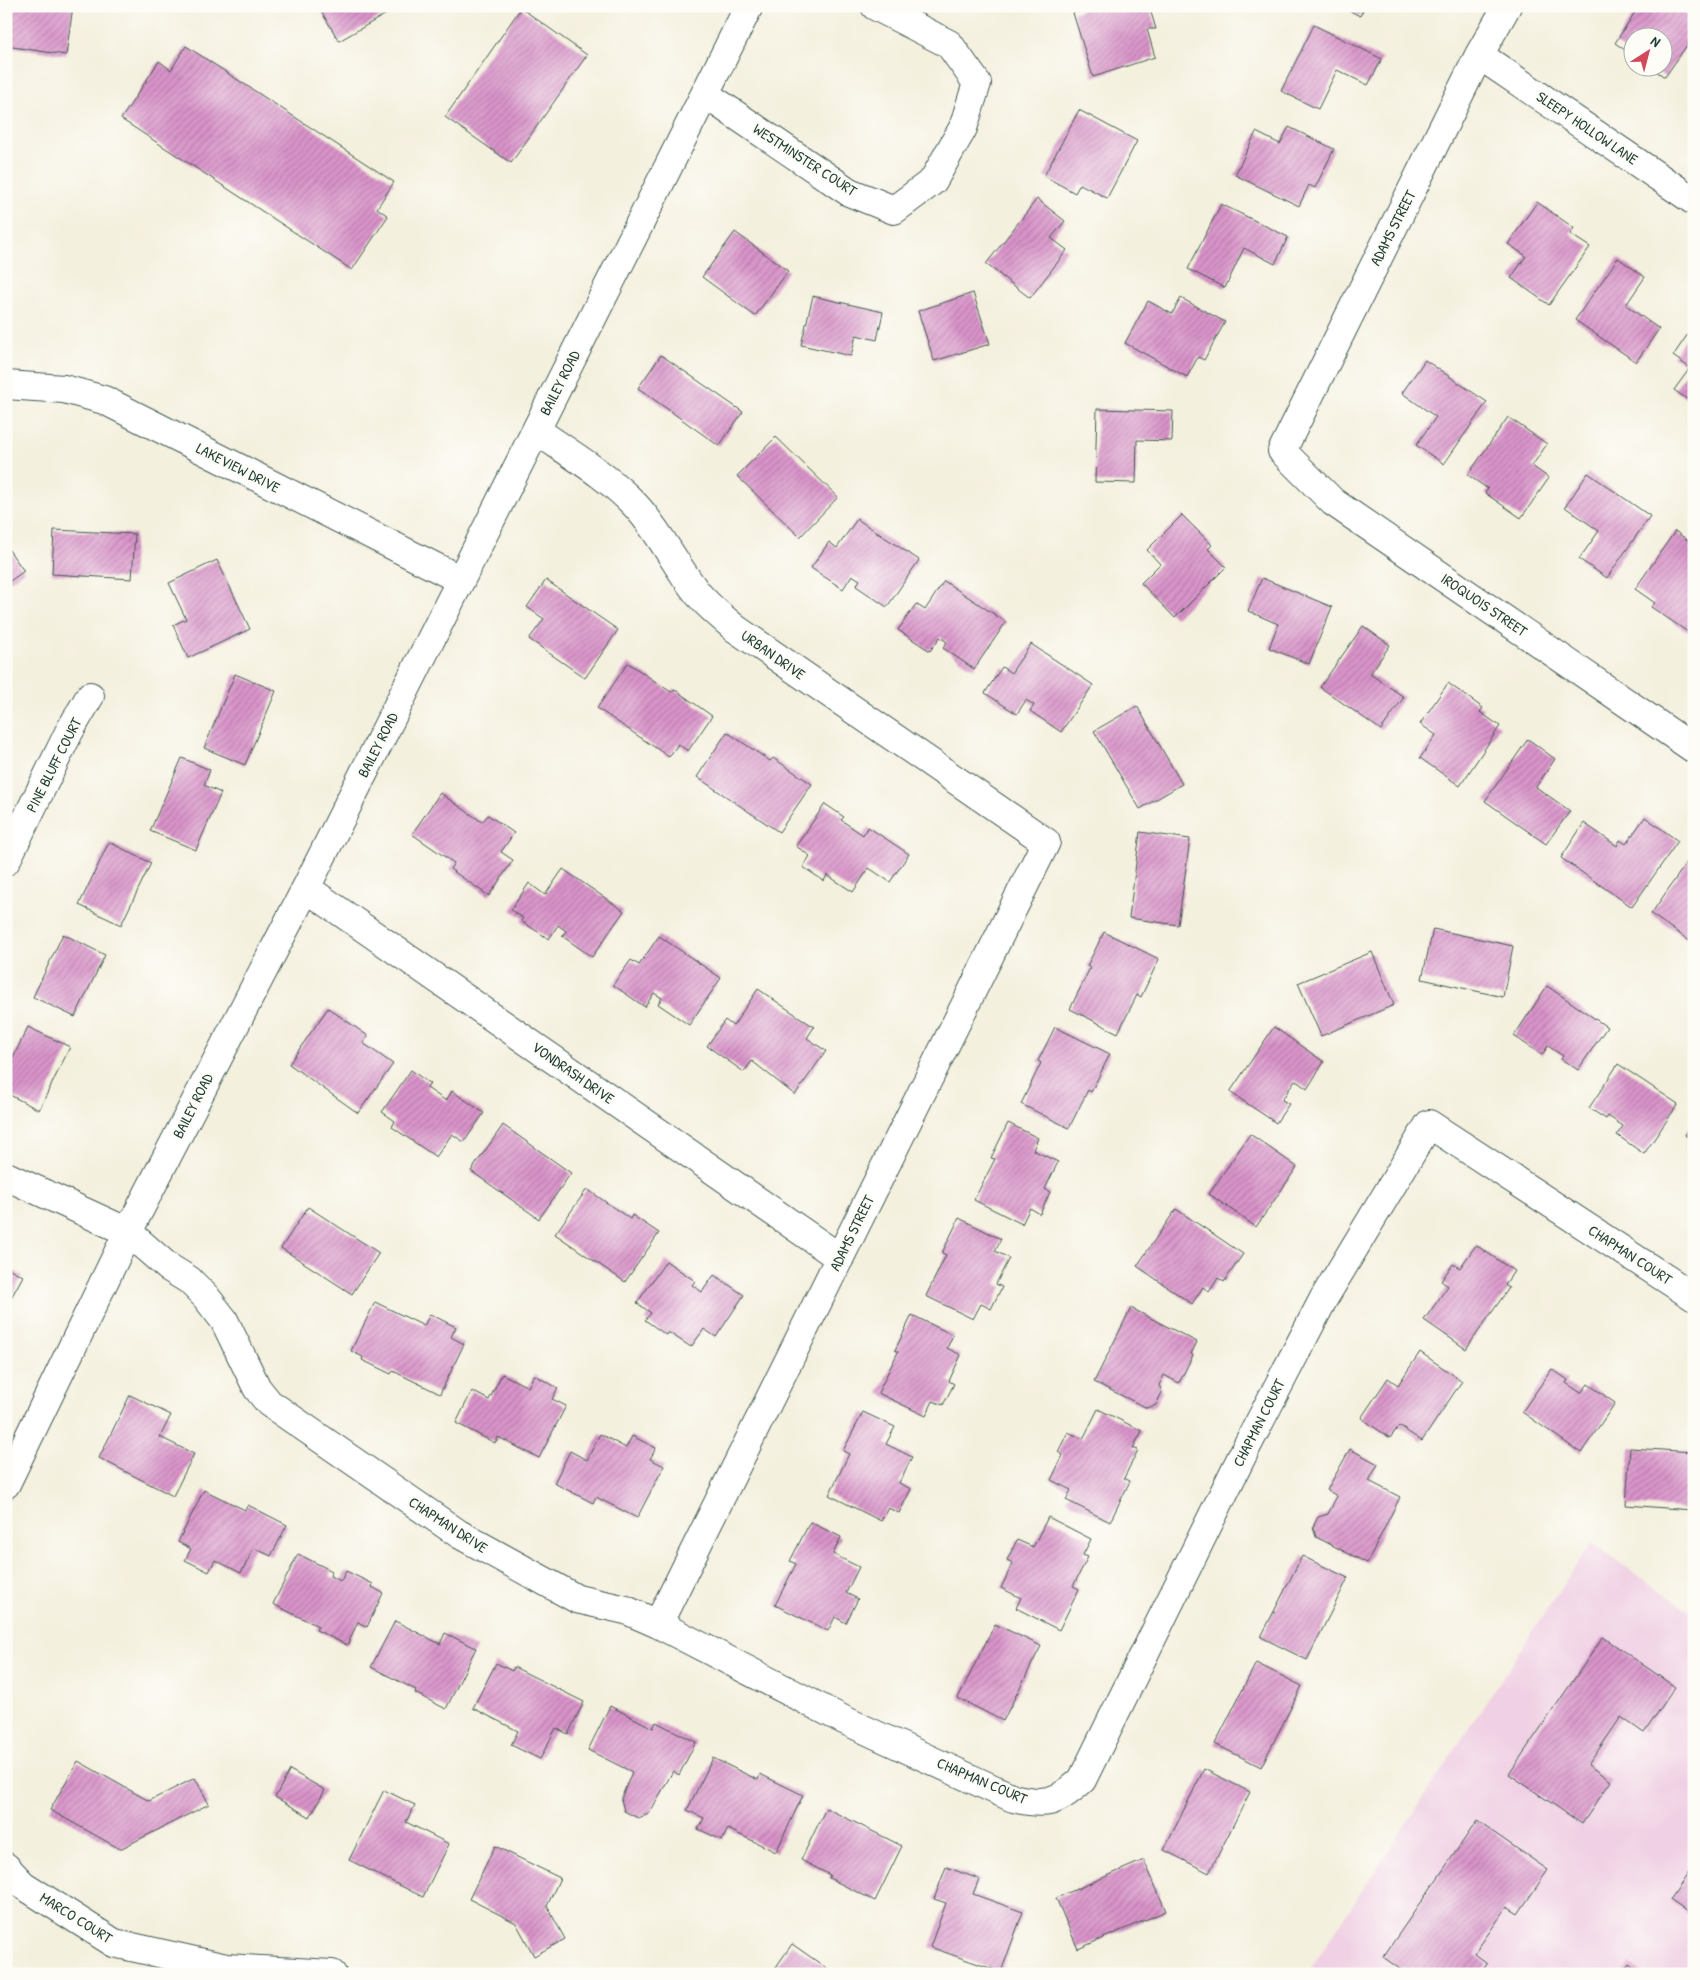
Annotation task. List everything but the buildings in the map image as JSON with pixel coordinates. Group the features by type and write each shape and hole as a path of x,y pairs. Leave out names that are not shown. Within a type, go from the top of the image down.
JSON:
{"street":[{"name":"BAILEY ROAD","path":"6,1484 128,1232 306,888 749,6"},
{"name":"WESTMINSTER COURT","path":"705,94 849,192 894,210 933,182 963,128 978,83 949,44 875,6"},
{"name":"ADAMS STREET","path":"1282,451 1479,55 1507,6"},
{"name":"SLEEPY HOLLOW LANE","path":"1479,55 1694,201"},
{"name":"LAKEVIEW DRIVE","path":"6,385 64,390 104,400 461,580"},
{"name":"URBAN DRIVE","path":"536,430 610,482 635,506 659,534 695,590 729,624 1046,842"},
{"name":"IROQUOIS STREET","path":"1282,451 1333,502 1694,749"},
{"name":"PINE BLUFF COURT","path":"6,861 68,732 90,696"},
{"name":"ADAMS STREET","path":"658,1624 1046,842"},
{"name":"VONDRASH DRIVE","path":"306,888 840,1258"},
{"name":"CHAPMAN COURT","path":"844,1720 1013,1798 1035,1804 1052,1802 1082,1780 1247,1446 1324,1298 1429,1124 1694,1297"},
{"name":"CHAPMAN DRIVE","path":"6,1176 128,1232 168,1267 189,1280 206,1297 224,1320 257,1388 270,1403 284,1415 488,1551 578,1599 626,1610 658,1624 844,1720"},
{"name":"MARCO COURT","path":"6,1868 23,1885 114,1943 226,1968 332,1974"}],"shaded area":[{"path":"1591,1543 1694,1614 1694,1974 1307,1974"}]}
